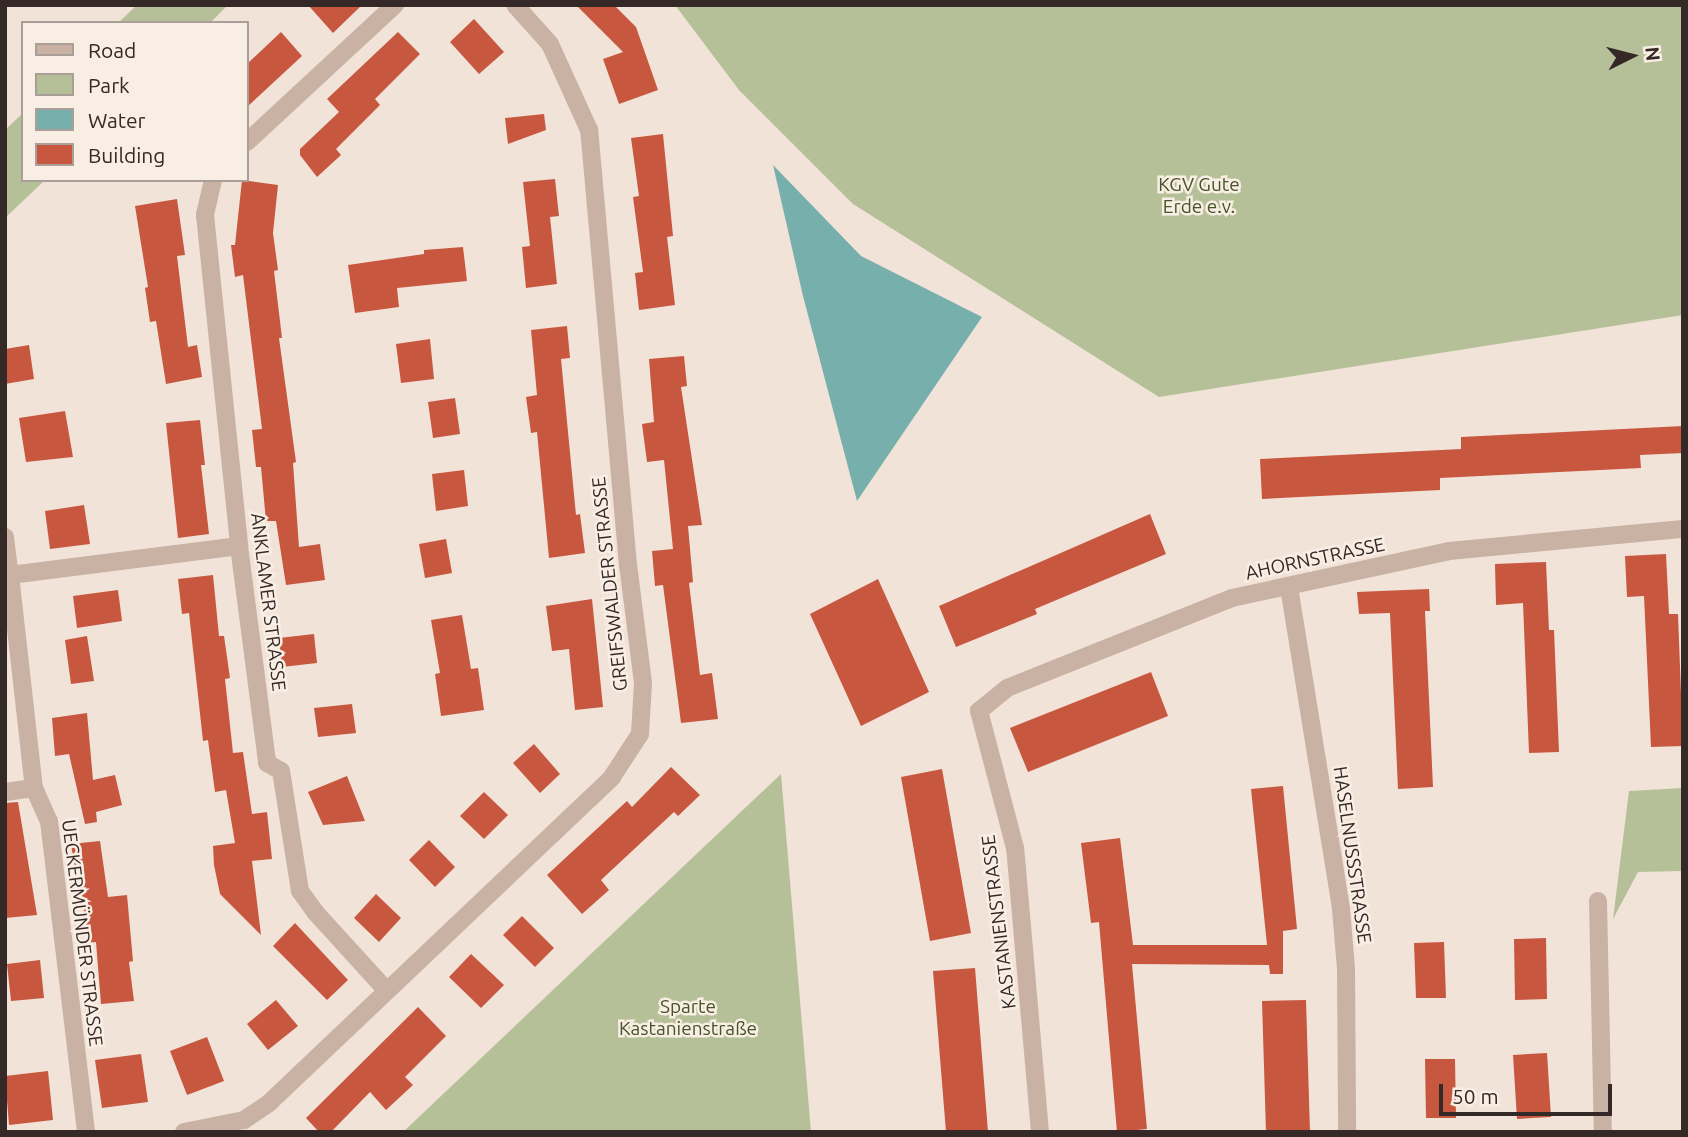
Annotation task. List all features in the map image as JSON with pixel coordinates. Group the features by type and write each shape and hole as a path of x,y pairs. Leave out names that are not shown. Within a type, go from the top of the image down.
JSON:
{"street":[{"path":"248,141 395,5"},
{"name":"GREIFSWALDER STRASSE","path":"184,1132 244,1120 269,1103 612,777 640,734 643,683 627,552 589,130 550,44 515,5"},
{"name":"ANKLAMER STRASSE","path":"213,182 205,215 239,546 267,763 281,771 300,891 316,913 386,990"},
{"name":"AHORNSTRASSE","path":"979,711 1007,688 1232,598 1449,551 1683,529"},
{"name":"UECKERMÜNDER STRASSE","path":"5,537 34,788 49,821 86,1132"},
{"path":"8,575 239,546"},
{"name":"HASELNUSSSTRASSE","path":"1289,587 1341,909 1346,969 1347,1132"},
{"name":"KASTANIENSTRASSE","path":"979,711 1015,848 1040,1132"},
{"path":"5,792 34,788"},
{"path":"1598,901 1603,1132"}],"green space":[{"path":"137,5 228,5 212,21 120,21"},
{"name":"KGV Gute Erde e.v.","path":"675,5 1683,5 1683,315 1159,397 853,204 739,90"},
{"path":"21,115 21,182 43,182 5,218 5,130"},
{"name":"Sparte Kastanienstraße","path":"781,774 811,1132 403,1132"},
{"path":"1683,788 1683,871 1638,872 1613,919 1629,791"}],"water":[{"path":"773,165 861,256 982,317 857,501 803,296"}],"building":[{"path":"308,5 362,5 333,33"},
{"path":"576,5 614,5 636,27 658,90 619,104 603,59 623,52"},
{"path":"474,19 504,52 479,74 450,42"},
{"path":"281,32 302,56 248,106 248,63"},
{"path":"398,32 420,54 375,99 380,105 336,149 341,155 317,177 300,155 300,149 339,112 327,99"},
{"path":"544,114 546,130 508,144 505,118"},
{"path":"663,134 673,236 667,237 675,305 639,310 635,273 643,272 633,197 639,196 631,138"},
{"path":"555,179 559,216 550,217 557,284 526,288 522,247 530,246 523,182"},
{"path":"242,182 278,185 273,233 278,270 274,271 282,338 279,338 296,462 293,463 299,547 320,544 325,580 286,585 276,521 266,521 261,467 256,467 252,430 262,429 243,275 235,277 231,245 235,245"},
{"path":"177,199 185,255 177,256 188,347 197,345 202,377 166,384 156,321 150,322 145,288 148,287 135,206"},
{"path":"463,247 467,281 397,288 399,307 355,313 348,265 424,254 424,250"},
{"path":"567,326 570,358 561,359 576,515 580,514 585,553 549,558 537,432 531,433 526,397 537,395 531,330"},
{"path":"430,339 434,379 401,383 396,344"},
{"path":"29,345 34,379 5,384 5,349"},
{"path":"684,356 687,386 681,387 702,525 688,526 693,582 689,583 700,675 712,673 718,719 681,723 663,585 655,586 652,551 673,549 664,460 647,462 642,424 654,422 649,359"},
{"path":"455,398 460,434 433,438 428,402"},
{"path":"65,411 73,457 26,462 19,418"},
{"path":"200,420 205,465 201,465 209,534 178,538 166,423"},
{"path":"1683,426 1683,453 1640,455 1641,468 1440,478 1440,490 1262,499 1260,459 1461,449 1461,437"},
{"path":"464,470 468,506 436,511 432,474"},
{"path":"84,505 90,544 50,549 45,511"},
{"path":"1150,514 1166,554 1035,609 1037,614 956,647 939,606"},
{"path":"446,539 452,573 425,578 419,544"},
{"path":"1666,554 1669,614 1678,614 1683,746 1651,747 1644,596 1627,597 1625,556"},
{"path":"1546,562 1549,630 1554,630 1559,752 1529,753 1523,603 1496,605 1495,564"},
{"path":"213,575 219,636 224,636 230,678 225,679 233,753 243,752 252,814 267,812 272,859 252,861 261,935 220,894 214,865 213,846 235,843 226,790 215,792 208,740 203,741 189,613 182,614 178,579"},
{"path":"878,579 929,692 861,726 810,614"},
{"path":"1429,589 1430,611 1425,611 1433,787 1398,789 1390,613 1359,614 1357,592"},
{"path":"118,590 122,621 77,628 73,596"},
{"path":"592,599 603,707 575,710 569,649 552,651 546,606"},
{"path":"462,615 471,669 478,668 484,710 441,716 435,674 440,673 431,620"},
{"path":"314,634 317,663 282,667 279,638"},
{"path":"87,636 94,681 71,684 65,640"},
{"path":"1151,672 1168,716 1028,772 1010,728"},
{"path":"352,704 356,733 318,737 314,708"},
{"path":"87,713 93,780 115,775 122,805 96,812 97,822 85,824 69,754 55,756 52,718"},
{"path":"534,744 560,774 540,793 513,763"},
{"path":"671,767 700,795 678,816 674,812 601,880 609,890 582,914 547,875 627,801 632,807"},
{"path":"942,769 971,933 930,941 901,777"},
{"path":"347,776 365,821 323,825 308,792"},
{"path":"1283,786 1297,929 1283,931 1283,974 1270,974 1269,965 1132,964 1147,1129 1117,1132 1099,922 1091,923 1081,843 1120,838 1133,945 1267,945 1251,789"},
{"path":"484,792 508,815 484,839 460,816"},
{"path":"18,802 37,915 5,918 5,803"},
{"path":"429,840 455,867 435,887 409,860"},
{"path":"100,841 108,897 127,895 133,961 129,962 134,1001 101,1004 96,942 88,943 80,880 77,880 71,844"},
{"path":"376,894 401,918 379,942 354,918"},
{"path":"522,916 554,948 535,967 503,935"},
{"path":"295,923 348,980 327,1000 273,946"},
{"path":"1546,938 1547,999 1515,1000 1514,939"},
{"path":"1444,942 1446,998 1416,998 1414,943"},
{"path":"471,954 504,985 481,1008 449,977"},
{"path":"40,960 44,998 11,1001 7,964"},
{"path":"975,968 988,1132 946,1132 933,971"},
{"path":"276,1000 298,1026 268,1050 247,1024"},
{"path":"1306,1000 1310,1132 1266,1132 1262,1001"},
{"path":"418,1007 446,1036 405,1077 413,1085 386,1110 370,1092 331,1132 319,1132 306,1118"},
{"path":"207,1037 224,1081 187,1095 170,1051"},
{"path":"1547,1053 1551,1117 1517,1119 1513,1055"},
{"path":"141,1054 148,1102 102,1108 95,1060"},
{"path":"1425,1059 1455,1059 1456,1118 1426,1118"},
{"path":"48,1071 53,1120 9,1125 5,1076"}]}
